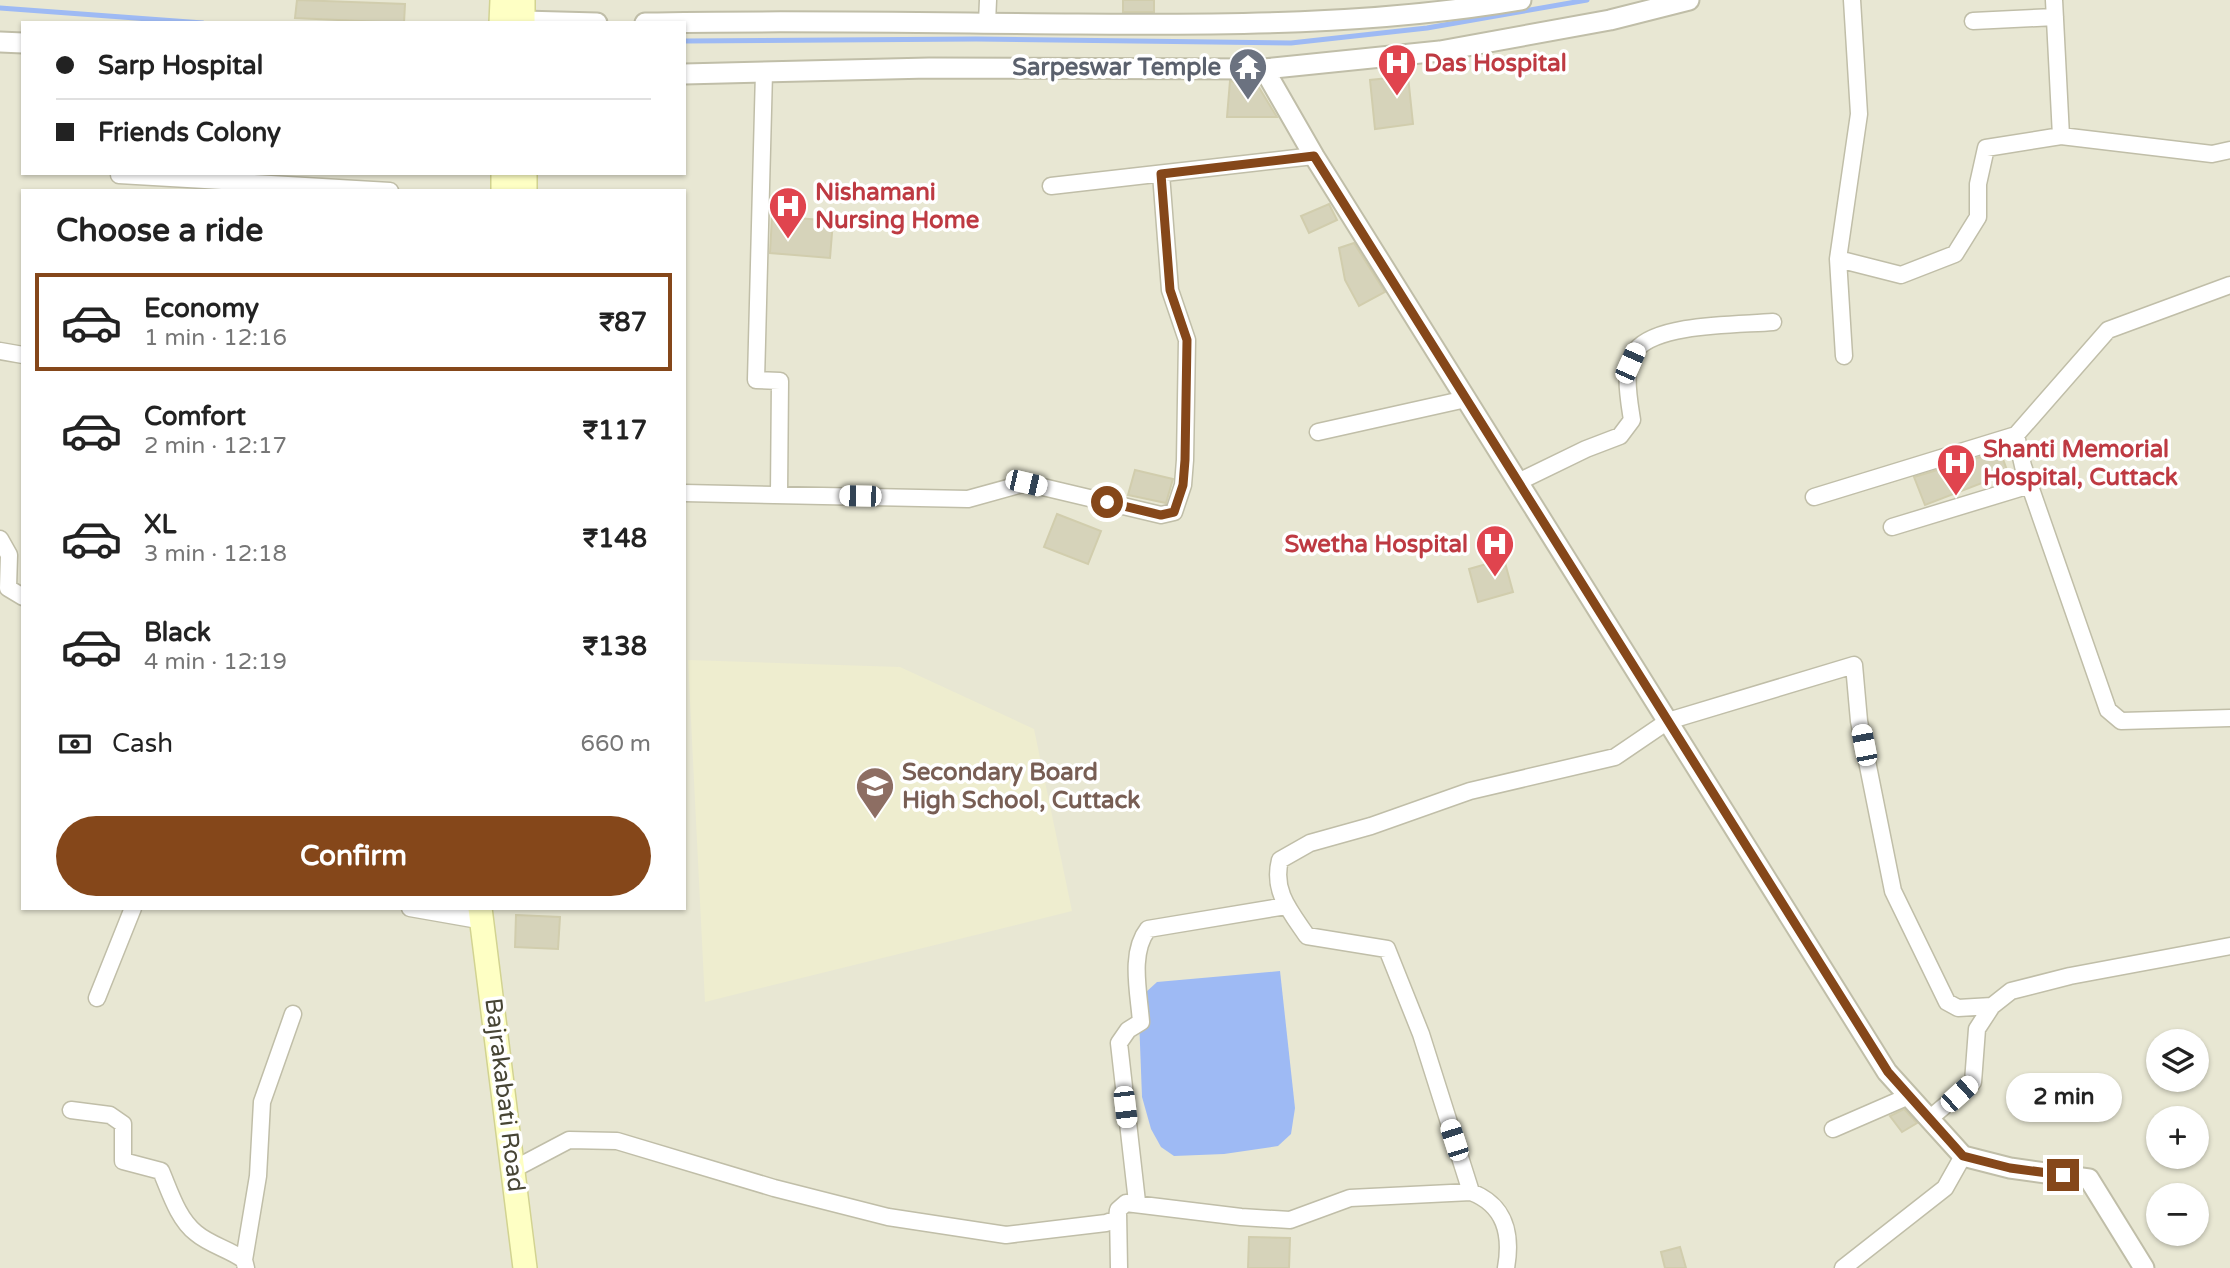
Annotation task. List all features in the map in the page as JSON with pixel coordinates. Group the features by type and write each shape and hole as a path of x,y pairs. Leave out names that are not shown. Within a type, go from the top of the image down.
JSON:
{"main road":[{"path":"502,0 518,17"},
{"name":"Bajrakabati Road","path":"484,913 525,1268"}],"street":[{"path":"987,23 988,0"},
{"path":"686,23 1196,24 1342,20 1521,0"},
{"path":"686,74 929,68 1264,69 1440,51 1610,20 1689,0"},
{"path":"1844,356 1838,259 1859,114 1852,0"},
{"path":"2054,0 2061,136"},
{"path":"518,17 571,21"},
{"path":"1973,21 2055,17"},
{"path":"0,42 21,44"},
{"path":"1264,69 1314,156 1888,1072 1963,1156 2010,1168 2089,1179 2141,1267"},
{"path":"764,72 756,380 780,382 779,494"},
{"path":"1838,259 1901,275 1955,254 1978,217 1978,184 1986,148 2061,136 2093,142 2212,153 2230,150"},
{"path":"1051,186 1314,156"},
{"path":"686,493 968,499 1026,483 1161,515 1174,512 1183,485 1185,460 1187,340 1170,290 1161,174"},
{"path":"118,180 341,189"},
{"path":"1814,497 2017,435 2108,330 2230,285"},
{"path":"1518,482 1586,449 1620,436 1632,419 1628,394 1630,363 1636,350 1660,333 1773,322"},
{"path":"0,351 21,355"},
{"path":"1318,432 1466,399"},
{"path":"2017,435 2030,485 2103,697 2113,717 2121,721 2230,718"},
{"path":"1892,527 2030,485"},
{"path":"0,539 9,555 8,588 21,596"},
{"path":"1471,1192 1421,1034 1387,949 1307,936 1286,906 1276,877 1280,860 1310,843 1371,826 1470,791 1615,757 1668,721 1854,665 1859,721 1893,891 1947,1002 1958,1008 1992,1006"},
{"path":"1137,1202 1119,1043 1128,1030 1141,1022 1137,948 1142,936 1148,929 1286,906"},
{"path":"97,998 132,910"},
{"path":"440,910 484,913"},
{"path":"1929,1119 1973,1082 1977,1029 1992,1006 2011,991 2058,979 2230,946"},
{"path":"71,1110 110,1115 123,1124 123,1161 161,1171 180,1214 196,1234 245,1264 258,1176 262,1102 293,1014"},
{"path":"1833,1129 1909,1096"},
{"path":"514,1169 549,1148 569,1140 617,1141 774,1188 888,1217 1006,1235 1106,1223 1117,1219 1118,1210 1126,1203 1137,1202 1241,1217 1290,1220 1350,1198 1471,1192 1490,1199 1496,1207 1506,1231 1509,1251 1506,1268"},
{"path":"1843,1268 1945,1188 1963,1156"},
{"path":"1118,1210 1119,1268"}],"shaded area":[{"path":"0,0 2230,0 2230,1268 0,1268"},
{"name":"Secondary Board High School, Cuttack","path":"688,660 900,667 1034,729 1072,911 705,1002"}],"water":[{"path":"1280,971 1295,1108 1291,1134 1278,1146 1224,1154 1174,1156 1161,1147 1151,1129 1142,1097 1139,1018 1145,993 1157,982"}],"building":[{"path":"297,0 405,4 404,21 295,18"},
{"path":"1123,0 1154,0 1154,12 1123,12"},
{"path":"1408,76 1413,124 1375,129 1370,80"},
{"name":"Sarpeswar Temple","path":"1230,81 1258,86 1277,117 1227,117"},
{"path":"1329,204 1337,220 1309,233 1301,216"},
{"path":"772,216 833,221 830,258 770,253"},
{"path":"1354,243 1385,292 1359,306 1345,280 1339,248"},
{"path":"2000,451 2008,473 1925,505 1914,477"},
{"path":"1135,470 1173,479 1166,503 1128,495"},
{"path":"1057,514 1101,531 1088,564 1044,547"},
{"path":"1504,559 1513,592 1478,602 1469,569"},
{"path":"516,915 560,917 558,949 515,947"},
{"path":"1904,1109 1917,1123 1902,1132 1890,1116"},
{"path":"1249,1237 1290,1238 1289,1268 1248,1268"},
{"path":"1680,1247 1686,1268 1665,1268 1661,1252"}],"waterway":[{"path":"686,41 976,39 1291,43 1427,28 1587,0"},
{"path":"0,8 176,21"}],"place":[{"name":"Das Hospital","path":"1397,97"},
{"name":"Sarpeswar Temple","path":"1248,101"},
{"name":"Nishamani Nursing Home","path":"788,240"},
{"name":"Shanti Memorial Hospital, Cuttack","path":"1956,497"},
{"name":"Swetha Hospital","path":"1495,578"},
{"name":"Secondary Board High School, Cuttack","path":"875,820"}],"route":[{"path":"1107,502 1161,515 1174,512 1183,485 1187,340 1170,290 1161,174 1314,156 1888,1072 1963,1156 2010,1168 2063,1175"}]}
